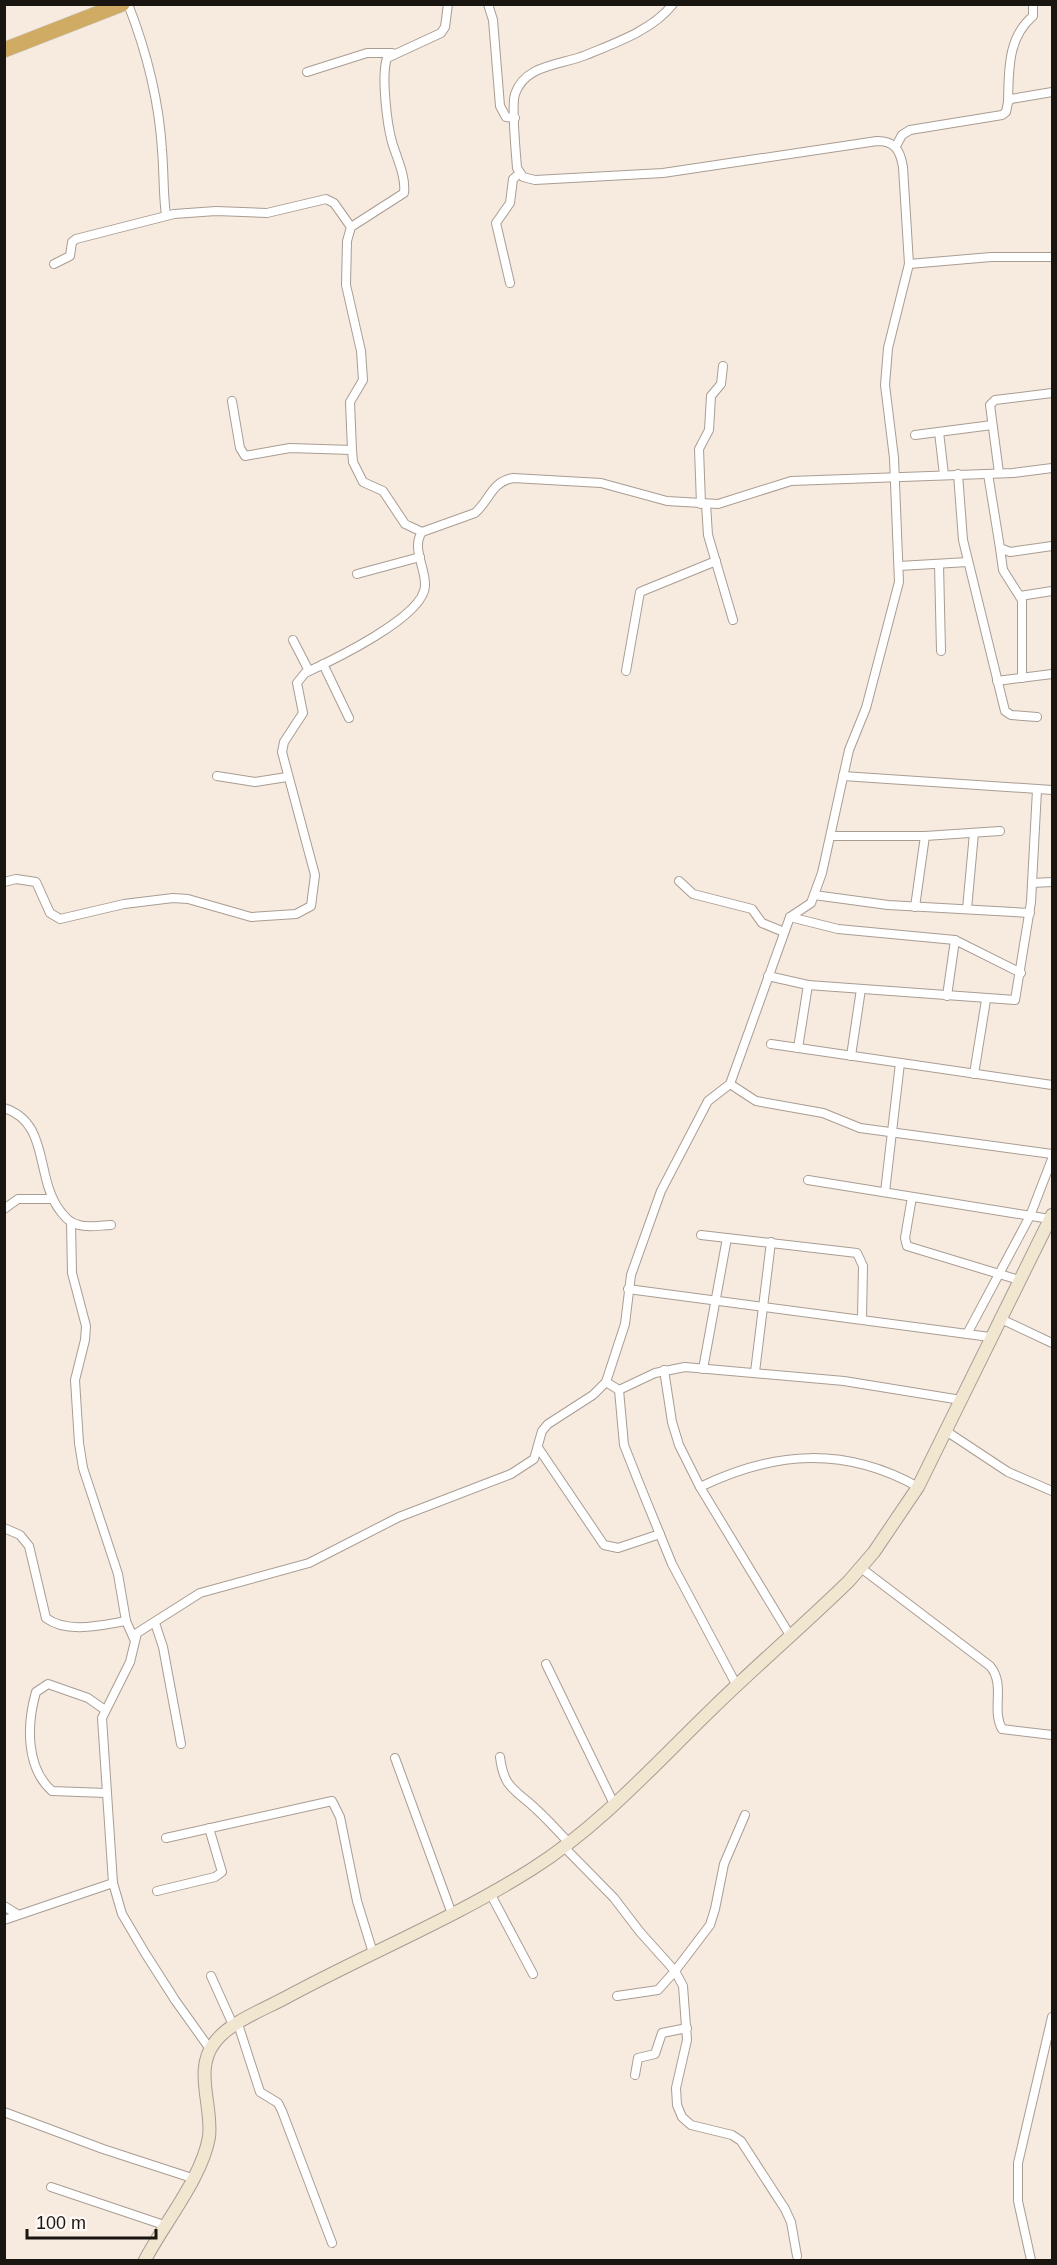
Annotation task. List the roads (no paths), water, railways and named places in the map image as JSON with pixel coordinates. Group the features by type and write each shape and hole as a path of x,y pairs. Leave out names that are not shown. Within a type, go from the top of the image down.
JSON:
{"highway":[{"path":"4,50 122,4"}],"street":[{"path":"128,4 144,49 150,81 162,148 166,215"},
{"path":"307,72 367,53 392,53 419,45 441,33 445,27 448,4"},
{"path":"488,4 493,20 501,106 506,117 515,118"},
{"path":"210,2049 145,1953 122,1914 113,1883 102,1734 105,1710 130,1662 134,1639 137,1633 200,1593 309,1563 399,1517 528,1465 539,1449 542,1431 548,1424 593,1395 606,1382 625,1324 628,1289 647,1227 671,1168 708,1101 730,1084 790,917 795,912 807,908 814,895 831,836 849,750 866,708 899,582 895,477 886,371 900,290 909,264 903,167 896,146 888,142 877,141 656,173 535,180 520,173 517,168 514,96 530,75 552,64 585,56 645,27 662,17 673,4"},
{"path":"896,146 902,135 913,129 1002,115 1006,112 1011,50 1020,28 1032,16 1033,4"},
{"path":"392,53 387,58 383,73 389,128 403,177 404,193 351,227 347,241 346,285 361,351 363,380 350,402 352,450 353,462 363,482 383,491 405,524 422,532"},
{"path":"1008,102 1013,98 1053,92"},
{"path":"510,283 496,223 510,203 513,178 520,173"},
{"path":"54,264 70,256 72,242 76,239 166,215 216,211 267,213 326,199 334,203 351,227"},
{"path":"909,264 991,257 1053,257"},
{"path":"723,366 722,384 710,400 709,430 699,449 706,526 733,620"},
{"path":"999,473 989,408 995,400 1053,393"},
{"path":"232,401 240,448 245,456 290,448 352,450"},
{"path":"915,435 992,425"},
{"path":"939,432 944,475"},
{"path":"4,882 16,879 36,882 50,913 60,920 124,904 173,898 188,899 251,916 273,917 305,911 311,906 315,875 282,752 284,742 303,713 297,683 300,676 381,633 417,603 424,593 426,584 418,538 422,532 475,513 482,507 495,485 513,478 601,483 667,501 718,504 791,481 988,474 1053,468"},
{"path":"958,474 962,531 968,562 1007,714 1037,717"},
{"path":"988,474 1003,570 1020,596 1023,619 1022,678"},
{"path":"1000,548 1010,552 1053,546"},
{"path":"357,574 420,557"},
{"path":"626,671 640,592 716,561"},
{"path":"899,566 968,562"},
{"path":"939,564 941,651"},
{"path":"1020,596 1053,591"},
{"path":"293,640 309,671"},
{"path":"323,664 349,718"},
{"path":"998,681 1053,674"},
{"path":"217,776 255,782 287,777"},
{"path":"843,776 1053,790"},
{"path":"768,976 808,985 986,1000 1015,1000 1030,913 1037,790"},
{"path":"831,836 925,836 1000,831"},
{"path":"967,909 974,833"},
{"path":"915,907 925,836"},
{"path":"679,881 693,894 752,909 762,923 784,932"},
{"path":"1032,883 1053,882"},
{"path":"814,895 915,907 1030,913"},
{"path":"790,917 838,929 955,940 1021,973"},
{"path":"947,996 955,940"},
{"path":"798,1048 808,985"},
{"path":"851,1056 861,989"},
{"path":"974,1074 986,1000"},
{"path":"771,1044 1053,1085"},
{"path":"885,1192 900,1063"},
{"path":"730,1084 756,1101 823,1113 860,1128 1053,1154"},
{"path":"4,1108 25,1119 34,1130 43,1176 52,1199 71,1222 82,1226 111,1225"},
{"path":"967,1334 1030,1216 1053,1159"},
{"path":"145,2260 192,2178 209,2137 205,2073 210,2049 218,2038 236,2026 373,1953 452,1914 531,1870 566,1845 614,1804 861,1568 918,1486 999,1318 1051,1217 1030,1216 808,1180"},
{"path":"912,1197 905,1239 907,1246 1019,1280"},
{"path":"4,1209 18,1199 52,1199"},
{"path":"71,1222 72,1273 86,1326 85,1340 75,1380 79,1443 83,1468 118,1574 126,1621 134,1639"},
{"path":"701,1235 857,1253 863,1266 862,1318"},
{"path":"703,1368 727,1238"},
{"path":"755,1372 771,1242"},
{"path":"628,1289 763,1308 862,1318 990,1337"},
{"path":"999,1318 1053,1343"},
{"path":"620,1390 664,1370 703,1368 844,1381 961,1400"},
{"path":"664,1370 672,1422 679,1445 700,1487 791,1637"},
{"path":"606,1382 620,1390"},
{"path":"620,1390 624,1445 672,1564 737,1686"},
{"path":"946,1431 1008,1472 1053,1491"},
{"path":"539,1449 604,1545 618,1548 660,1534"},
{"path":"700,1487 736,1472 801,1456 816,1456 879,1467 918,1486"},
{"path":"4,1528 20,1534 29,1546 46,1618 61,1625 78,1627 95,1627 126,1621"},
{"path":"861,1568 990,1666 998,1676 999,1720 1002,1729 1053,1735"},
{"path":"155,1623 163,1647 181,1744"},
{"path":"546,1664 614,1804"},
{"path":"105,1710 88,1698 48,1684 36,1692 28,1723 37,1768 52,1791 106,1793"},
{"path":"500,1757 503,1777 509,1787 535,1808 675,1971 683,1986 687,2028 676,2088 679,2111 691,2125 735,2136 741,2141 785,2209 791,2222 797,2256"},
{"path":"395,1758 452,1914"},
{"path":"166,1838 333,1802 340,1817 357,1901 373,1953"},
{"path":"617,1996 656,1991 675,1971 713,1917 724,1864 745,1815"},
{"path":"157,1891 215,1876 222,1872 209,1828"},
{"path":"4,1920 113,1883"},
{"path":"489,1893 533,1974"},
{"path":"4,1906 17,1914"},
{"path":"211,1976 236,2026 260,2092 278,2103 282,2111 333,2243"},
{"path":"1032,2260 1016,2183 1023,2140 1053,2017"},
{"path":"635,2074 638,2058 655,2055 660,2034 666,2030 687,2028"},
{"path":"4,2112 103,2150 192,2178"},
{"path":"51,2187 164,2225"}]}
